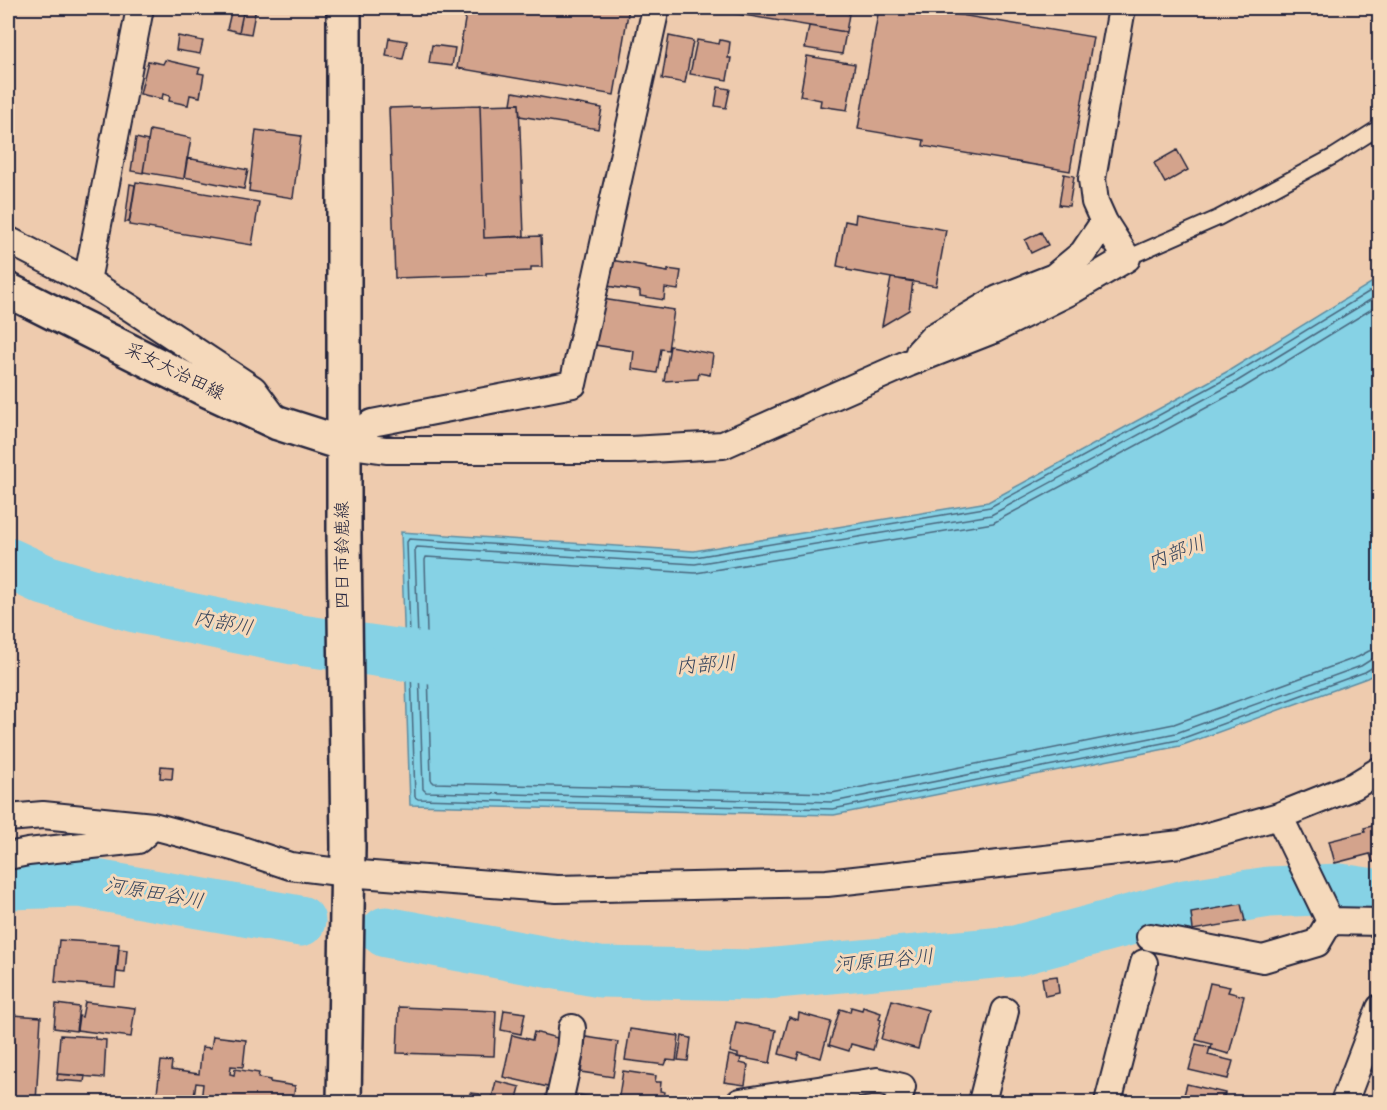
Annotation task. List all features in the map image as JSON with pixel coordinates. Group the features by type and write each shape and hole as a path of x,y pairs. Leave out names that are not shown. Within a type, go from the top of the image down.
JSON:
{"main road":[{"name":"四日市鈴鹿線","path":"344,8 344,535 347,860 344,1102"},
{"name":"采女大治田線","path":"8,290 278,423 344,444"}],"street":[{"path":"87,281 140,8"},
{"path":"344,444 372,423 573,384 656,8"},
{"path":"344,444 386,450 630,450 723,445 909,363 993,330 1071,291 1127,258 1104,222 1095,202 1092,179 1122,8"},
{"path":"909,363 933,337 998,299 1054,277 1083,253 1104,222"},
{"path":"8,240 87,281 253,389 278,423"},
{"path":"8,818 43,815 153,826 236,848 290,866 347,860 557,889 827,883 1181,844 1279,816 1354,786 1380,770"},
{"path":"1150,938 1263,959 1317,943 1324,910 1279,816"},
{"path":"8,856 138,840 153,826"},
{"path":"1324,910 1380,922"},
{"path":"1108,1102 1143,963"},
{"path":"1344,1102 1380,1008"},
{"path":"982,1102 1005,1011"},
{"path":"559,1102 570,1052 572,1028"},
{"path":"740,1102 877,1081 902,1087 898,1102"}],"lane":[{"path":"1127,258 1218,218 1334,156 1380,127"}],"water":[{"path":"1379,278 1380,671 1367,678 1180,746 834,815 410,805 401,532 694,551 988,502 1230,370"}],"building":[{"path":"232,8 244,8 239,32 227,29"},
{"path":"244,8 256,8 251,34 239,32"},
{"path":"467,8 629,8 614,95 457,68"},
{"path":"708,8 850,8 846,32"},
{"path":"879,8 919,8 1093,37 1070,171 923,146 924,140 858,129"},
{"path":"809,26 846,32 842,54 805,48"},
{"path":"178,36 203,41 200,54 176,50"},
{"path":"669,36 693,41 685,83 662,79"},
{"path":"389,38 407,41 403,59 386,56"},
{"path":"697,40 719,44 720,40 730,42 728,58 731,58 727,80 690,74"},
{"path":"432,45 455,48 452,66 429,63"},
{"path":"807,56 855,64 847,110 820,106 821,100 800,96"},
{"path":"165,60 200,68 198,73 204,74 200,97 190,95 188,105 169,101 170,96 163,94 162,99 140,94 148,61 163,64"},
{"path":"718,87 730,89 726,108 715,106"},
{"path":"513,92 602,108 598,129 520,116 519,104 511,104"},
{"path":"519,104 524,236 484,238 480,105"},
{"path":"480,105 484,238 541,236 542,267 531,267 531,271 486,273 486,275 395,278 389,108"},
{"path":"150,130 191,138 184,179 143,172"},
{"path":"256,130 301,136 293,198 249,191"},
{"path":"136,138 148,141 143,173 131,171"},
{"path":"1177,150 1188,170 1165,183 1154,163"},
{"path":"187,158 248,170 244,189 184,177"},
{"path":"1064,174 1074,176 1069,206 1059,205"},
{"path":"136,182 259,202 252,245 129,225"},
{"path":"130,184 135,185 129,222 125,222"},
{"path":"856,214 946,230 936,286 847,270 847,268 837,266 845,221 855,223"},
{"path":"1041,232 1048,245 1031,253 1025,240"},
{"path":"611,260 668,272 668,269 681,271 678,290 665,288 664,300 640,296 640,291 607,286"},
{"path":"891,278 913,281 909,310 882,326"},
{"path":"602,299 674,310 668,350 661,349 657,373 632,369 634,351 595,345"},
{"path":"670,346 713,354 710,375 699,373 698,379 664,381"},
{"path":"161,766 173,767 172,779 160,778"},
{"path":"1380,824 1380,861 1373,862 1370,854 1335,863 1329,841 1365,832 1364,828"},
{"path":"1241,904 1245,921 1193,930 1191,913"},
{"path":"59,940 119,944 115,987 55,982"},
{"path":"119,949 127,950 125,973 117,972"},
{"path":"1057,976 1059,993 1045,996 1042,978"},
{"path":"1210,983 1230,987 1228,992 1244,996 1229,1054 1211,1049 1212,1044 1196,1040"},
{"path":"892,1000 928,1010 918,1049 881,1039"},
{"path":"85,1002 135,1008 131,1037 77,1030 79,1016 82,1017"},
{"path":"56,1004 79,1007 76,1031 54,1028"},
{"path":"399,1007 496,1011 494,1056 397,1053"},
{"path":"851,1007 862,1010 863,1007 881,1013 873,1050 851,1044 849,1051 829,1045 840,1009 850,1012"},
{"path":"504,1010 525,1013 521,1034 501,1030"},
{"path":"8,1012 12,1013 8,1042"},
{"path":"799,1013 831,1022 821,1058 799,1052 797,1059 779,1054 789,1017 798,1020"},
{"path":"12,1015 41,1017 36,1102 8,1102"},
{"path":"736,1022 776,1030 770,1063 738,1057 738,1054 730,1052"},
{"path":"630,1029 679,1036 676,1061 667,1060 665,1065 625,1060"},
{"path":"534,1032 561,1039 552,1088 503,1077 512,1035 532,1040"},
{"path":"60,1035 106,1040 104,1078 57,1074"},
{"path":"213,1036 246,1040 243,1067 231,1066 230,1074 234,1075 235,1069 259,1073 258,1078 295,1086 293,1102 201,1102 203,1084 196,1083 193,1102 156,1101 161,1061 172,1062 171,1070 199,1074 202,1047 211,1048"},
{"path":"682,1036 691,1038 688,1061 678,1060"},
{"path":"586,1037 618,1042 613,1077 581,1072"},
{"path":"1380,1042 1380,1078 1367,1073"},
{"path":"1196,1044 1210,1047 1208,1055 1233,1061 1228,1079 1189,1070"},
{"path":"729,1055 741,1058 740,1063 748,1065 745,1085 724,1082"},
{"path":"8,1062 10,1062 9,1085 8,1085"},
{"path":"623,1071 656,1076 655,1082 661,1082 660,1091 665,1092 663,1101 618,1102"},
{"path":"58,1074 85,1076 84,1082 57,1080"},
{"path":"496,1081 520,1087 516,1102 491,1102"},
{"path":"1187,1084 1225,1093 1222,1102 1182,1102"},
{"path":"470,1093 480,1094 479,1102 469,1102"},
{"path":"572,1094 614,1100 613,1102 571,1102"},
{"path":"832,1098 847,1102 821,1102 822,1099 831,1101"}],"waterway":[{"name":"内部川","path":"8,563 45,580 135,607 293,639 438,660 475,663"},
{"name":"河原田谷川","path":"8,884 79,882 300,921"},
{"name":"河原田谷川","path":"386,932 600,972 754,975 1015,951 1185,905 1269,892 1340,889 1380,895"}]}
